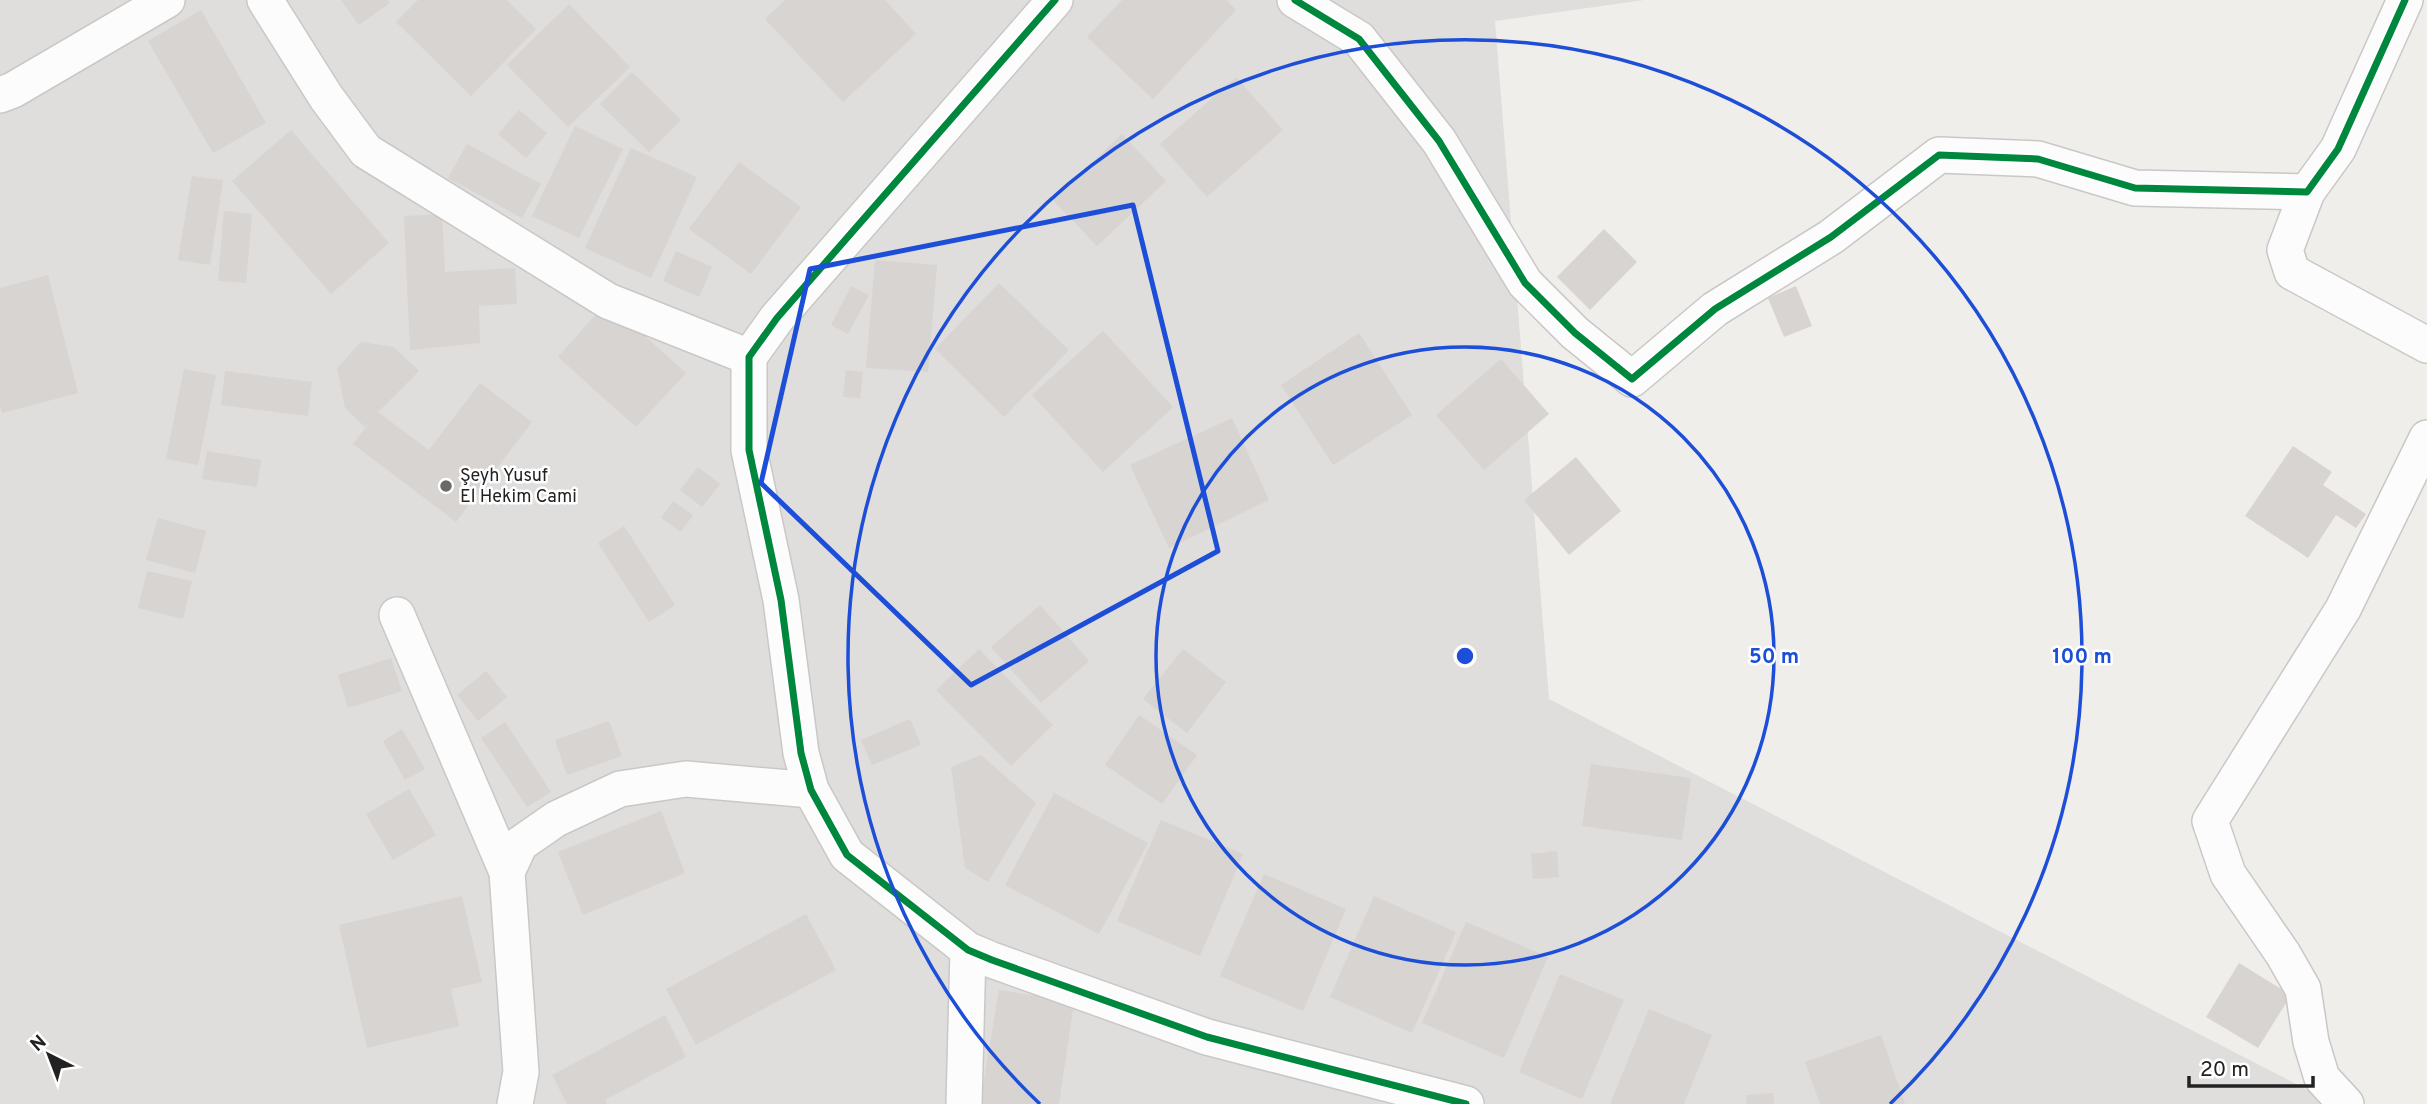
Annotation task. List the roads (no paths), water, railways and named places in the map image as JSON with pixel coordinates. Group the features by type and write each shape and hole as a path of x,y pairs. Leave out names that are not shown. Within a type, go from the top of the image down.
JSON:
{"street":[{"path":"0,95 167,0"},
{"path":"265,0 326,97 366,151 608,301 749,357"},
{"path":"1055,0 777,318 749,357 749,450 781,600 801,753 811,790 847,855 968,950 1207,1037 1466,1104"},
{"path":"1296,0 1359,39 1438,141 1524,284 1575,333 1632,379 1715,309 1830,237 1939,155 2038,159 2135,188 2307,192"},
{"path":"2406,0 2338,149 2307,192 2285,250 2292,272 2427,345"},
{"path":"2346,1104 2322,1078 2311,1041 2304,989 2228,874 2210,821 2343,609 2427,438"},
{"path":"397,615 507,872 521,1072 515,1104"},
{"path":"507,872 520,844 556,819 620,789 686,779 811,790"},
{"path":"964,1104 968,950"}],"place":[{"name":"Şeyh Yusuf El Hekim Cami","path":"446,486"}]}
